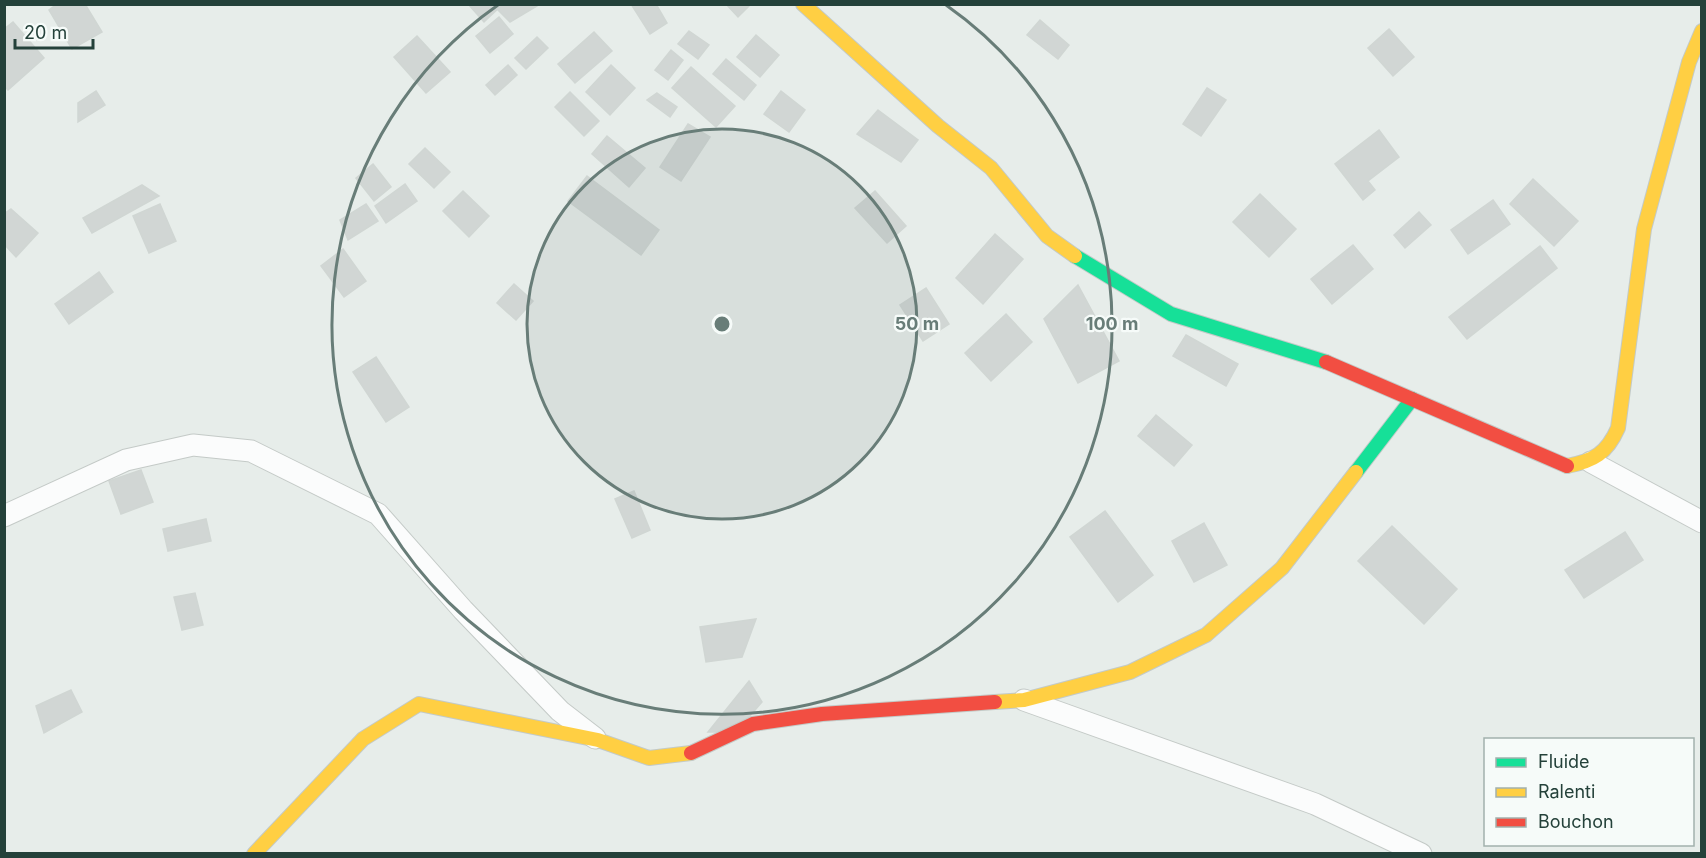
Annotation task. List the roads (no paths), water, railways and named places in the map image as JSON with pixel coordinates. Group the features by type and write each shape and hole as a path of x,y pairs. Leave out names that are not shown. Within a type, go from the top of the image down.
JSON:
{"street":[{"path":"803,4 938,126 991,168 1047,236 1096,271 1171,314 1338,366 1566,466 1591,462 1610,448 1618,428 1644,229 1689,62 1701,31"},
{"path":"254,854 363,740 419,704 598,740 649,758 693,753 753,724 822,714 1024,700 1130,672 1206,634 1282,568 1412,399"},
{"path":"4,516 126,460 193,445 251,452 378,514 463,610 560,711 598,740"},
{"path":"1591,462 1701,522"},
{"path":"1024,700 1315,804 1421,854"}]}
